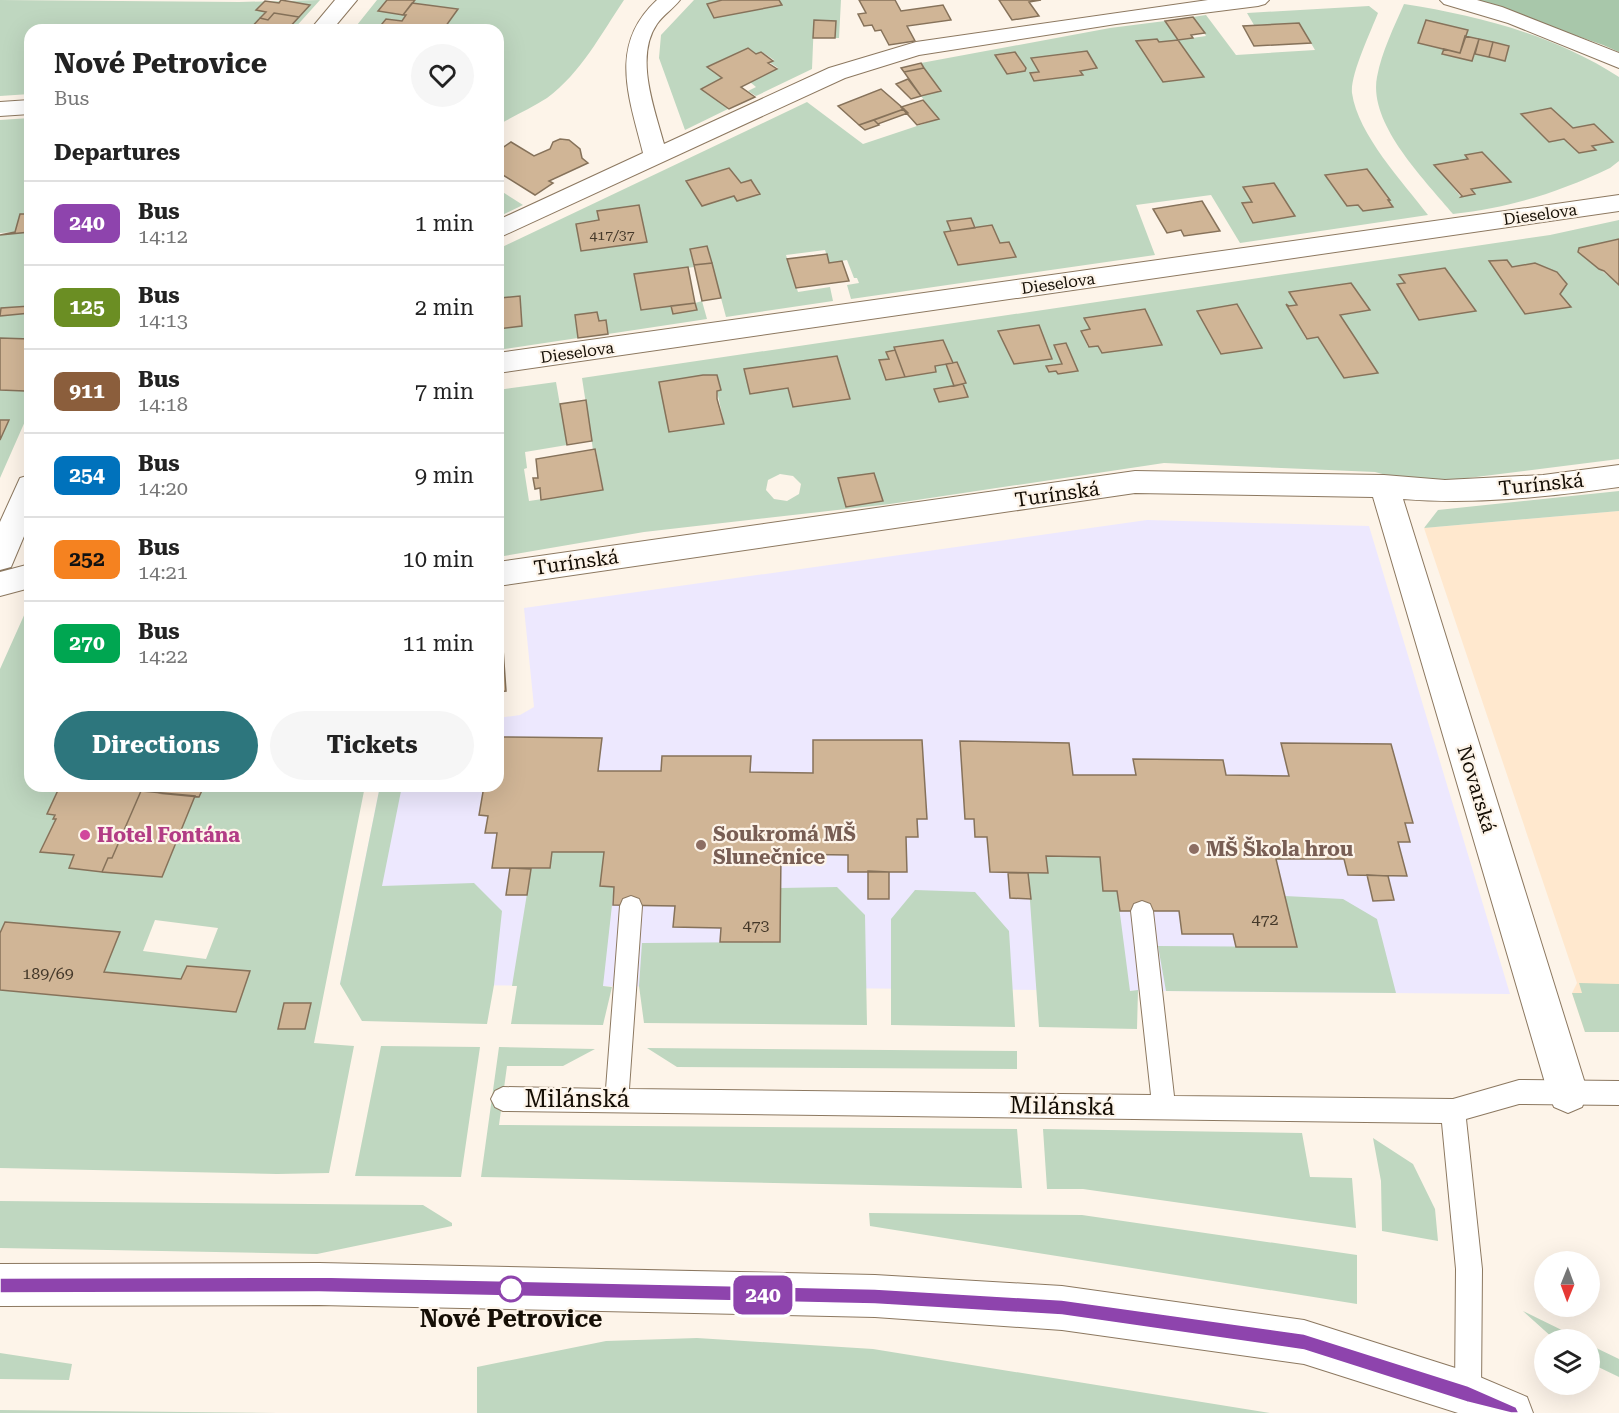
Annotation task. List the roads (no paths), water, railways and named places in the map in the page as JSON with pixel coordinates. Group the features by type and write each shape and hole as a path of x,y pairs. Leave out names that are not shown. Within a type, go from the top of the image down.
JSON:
{"street":[{"path":"326,24 346,0"},
{"path":"656,156 638,89 637,60 642,30 669,0"},
{"path":"504,227 837,73 916,49 1116,18 1258,0"},
{"path":"1451,0 1482,7 1576,42 1619,61"},
{"path":"0,110 24,108"},
{"name":"Dieselova","path":"504,362 1619,203"},
{"name":"Turínská","path":"504,573 1135,482 1384,486 1445,491 1543,486 1619,476"},
{"name":"Novarská","path":"1384,486 1568,1093"},
{"path":"0,558 24,500"},
{"path":"0,584 24,578"},
{"path":"0,1285 319,1284 875,1296 1062,1308 1304,1342 1468,1404 1511,1413"}],"lane":[{"path":"617,1099 631,906"},
{"path":"1142,911 1164,1107"},
{"name":"Milánská","path":"503,1099 1453,1111 1519,1092 1619,1093"},
{"path":"1453,1111 1469,1269 1468,1404"}],"place":[{"name":"Hotel Fontána","path":"85,835"},
{"name":"Soukromá MŠ Slunečnice","path":"701,845"},
{"name":"MŠ Škola hrou","path":"1194,849"},
{"name":"Nové Petrovice","path":"511,1289"}]}
